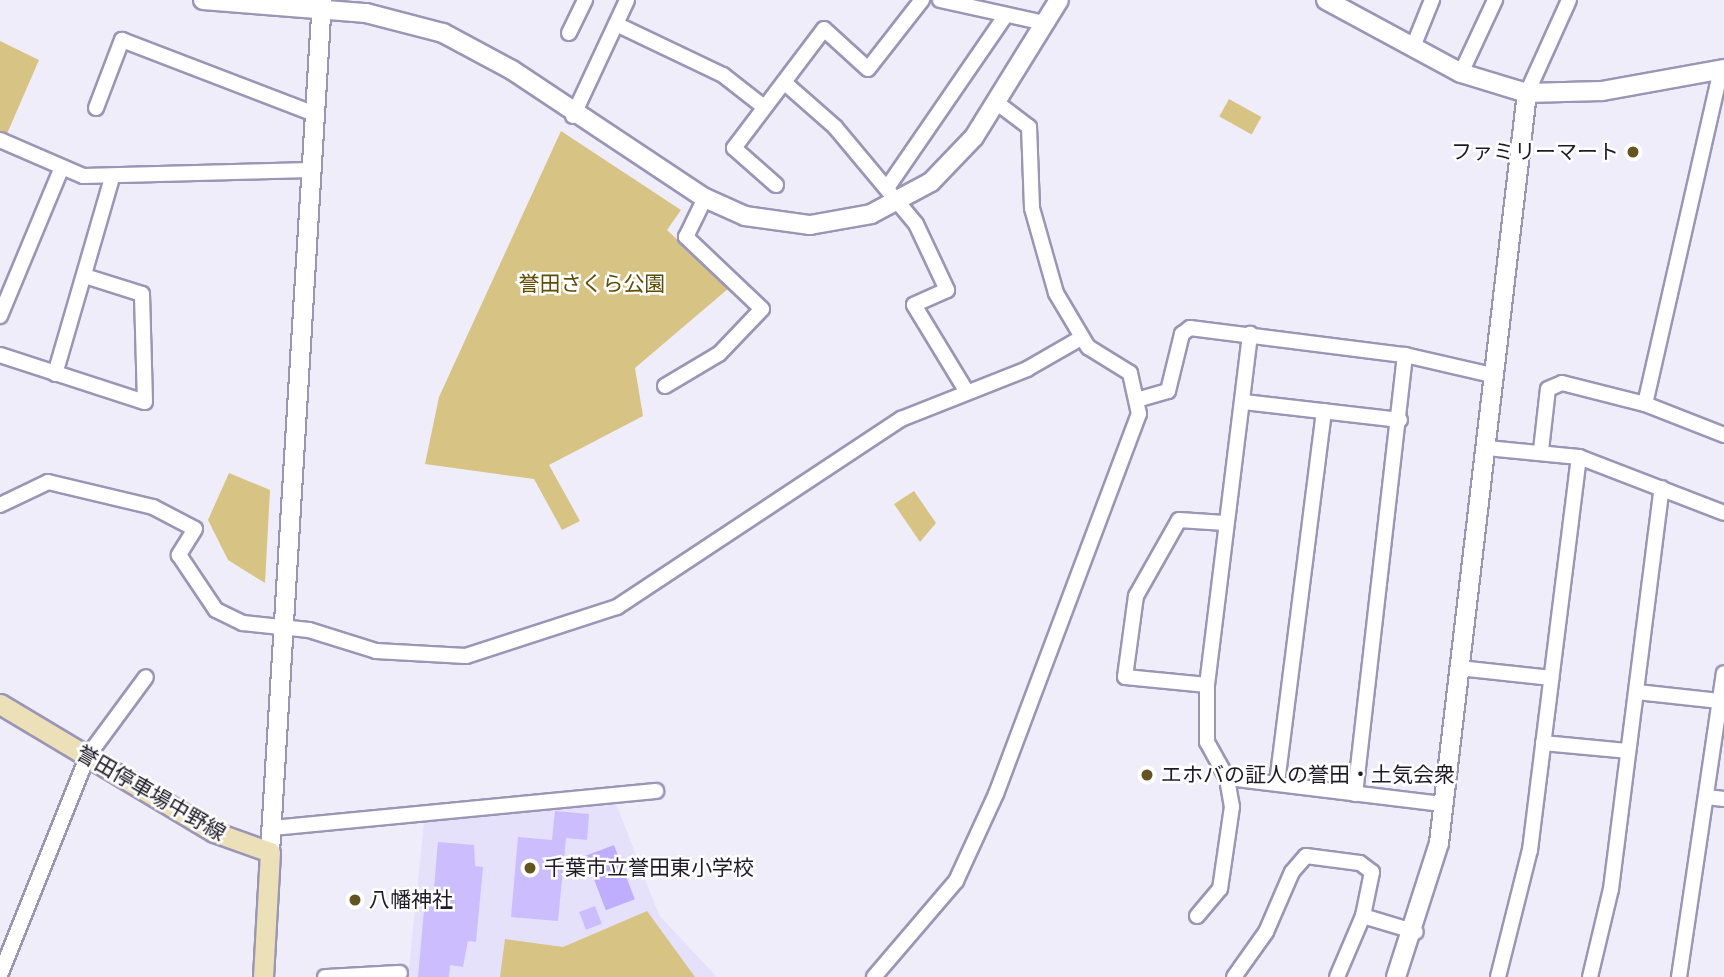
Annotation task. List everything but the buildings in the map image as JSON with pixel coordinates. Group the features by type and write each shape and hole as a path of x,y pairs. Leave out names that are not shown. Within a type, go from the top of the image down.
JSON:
{"main road":[{"name":"誉田停車場中野線","path":"0,704 214,832 270,852"},
{"path":"263,977 270,852"}],"street":[{"path":"203,0 322,4 443,33 512,70 573,116 705,198 745,216 810,225 893,195 953,161 997,103 1059,0"},
{"path":"569,33 585,0"},
{"path":"573,116 627,0"},
{"path":"776,185 734,148 824,29 868,69 922,0"},
{"path":"940,0 1045,23"},
{"path":"1326,0 1352,6 1413,47 1461,73 1527,93 1579,93 1723,69 1645,404"},
{"path":"1413,47 1432,0"},
{"path":"1461,73 1495,0"},
{"path":"1396,977 1416,932 1443,804 1496,376 1527,93 1569,0"},
{"path":"270,852 312,113 322,4"},
{"path":"893,195 1005,16"},
{"path":"616,24 723,75 764,107"},
{"path":"96,108 122,40 312,113"},
{"path":"785,83 835,127 893,195 947,290 914,305 967,392"},
{"path":"874,977 956,881 973,844 1125,461 1140,398 1130,373 1081,338 1056,293 1032,208 1029,127 997,103"},
{"path":"1713,119 1724,131"},
{"path":"0,142 62,167 112,178 310,170"},
{"path":"0,316 62,167"},
{"path":"55,374 88,277 112,178"},
{"path":"665,386 719,354 762,309 686,237 705,198"},
{"path":"0,355 145,402 142,294 88,277"},
{"path":"1140,398 1168,391 1186,330 1250,334 1405,355 1496,376"},
{"path":"1197,916 1220,888 1232,807 1227,778 1207,742 1207,685 1225,523 1244,402 1250,334"},
{"path":"0,505 48,482 153,507 195,529 179,555 216,610 243,623 285,625 376,651 467,656 592,618 901,419 967,392 1081,338"},
{"path":"1355,794 1400,420 1405,355"},
{"path":"1541,450 1548,389 1562,383 1645,404 1724,435"},
{"path":"1244,402 1400,420"},
{"path":"1277,783 1324,411"},
{"path":"1487,448 1541,450 1578,457 1724,513"},
{"path":"1499,977 1524,886 1578,457"},
{"path":"1590,977 1611,888 1662,488"},
{"path":"1207,685 1125,677 1136,596 1179,520 1225,523"},
{"path":"1459,668 1551,678"},
{"path":"1679,977 1724,673"},
{"path":"0,975 87,757 146,677"},
{"path":"1637,692 1720,701"},
{"path":"1543,743 1627,751"},
{"path":"1227,778 1443,804"},
{"path":"272,828 656,791"},
{"path":"1707,797 1724,799"},
{"path":"1234,977 1266,932 1292,872 1306,856 1368,866 1363,916 1337,977"},
{"path":"1363,916 1416,932"},
{"path":"325,977 400,973"}],"shaded area":[{"name":"千葉市立誉田東小学校","path":"616,803 659,915 717,977 408,977 424,822"},
{"path":"614,845 635,899 606,910 585,856"}],"green space":[{"path":"0,41 39,60 6,136 0,133"},
{"path":"1229,99 1261,117 1252,134 1219,116"},
{"name":"誉田さくら公園","path":"561,131 681,210 667,230 729,288 635,368 643,416 549,465 580,521 562,530 534,479 425,464 439,397"},
{"path":"229,473 270,490 265,583 228,560 208,520"},
{"path":"914,491 936,523 920,542 894,504"},
{"path":"647,911 695,977 500,977 505,939 563,947"}],"place":[{"name":"ファミリーマート","path":"1633,152"},
{"name":"エホバの証人の誉田・土気会衆","path":"1147,775"},
{"name":"千葉市立誉田東小学校","path":"530,868"},
{"name":"八幡神社","path":"355,900"}]}
